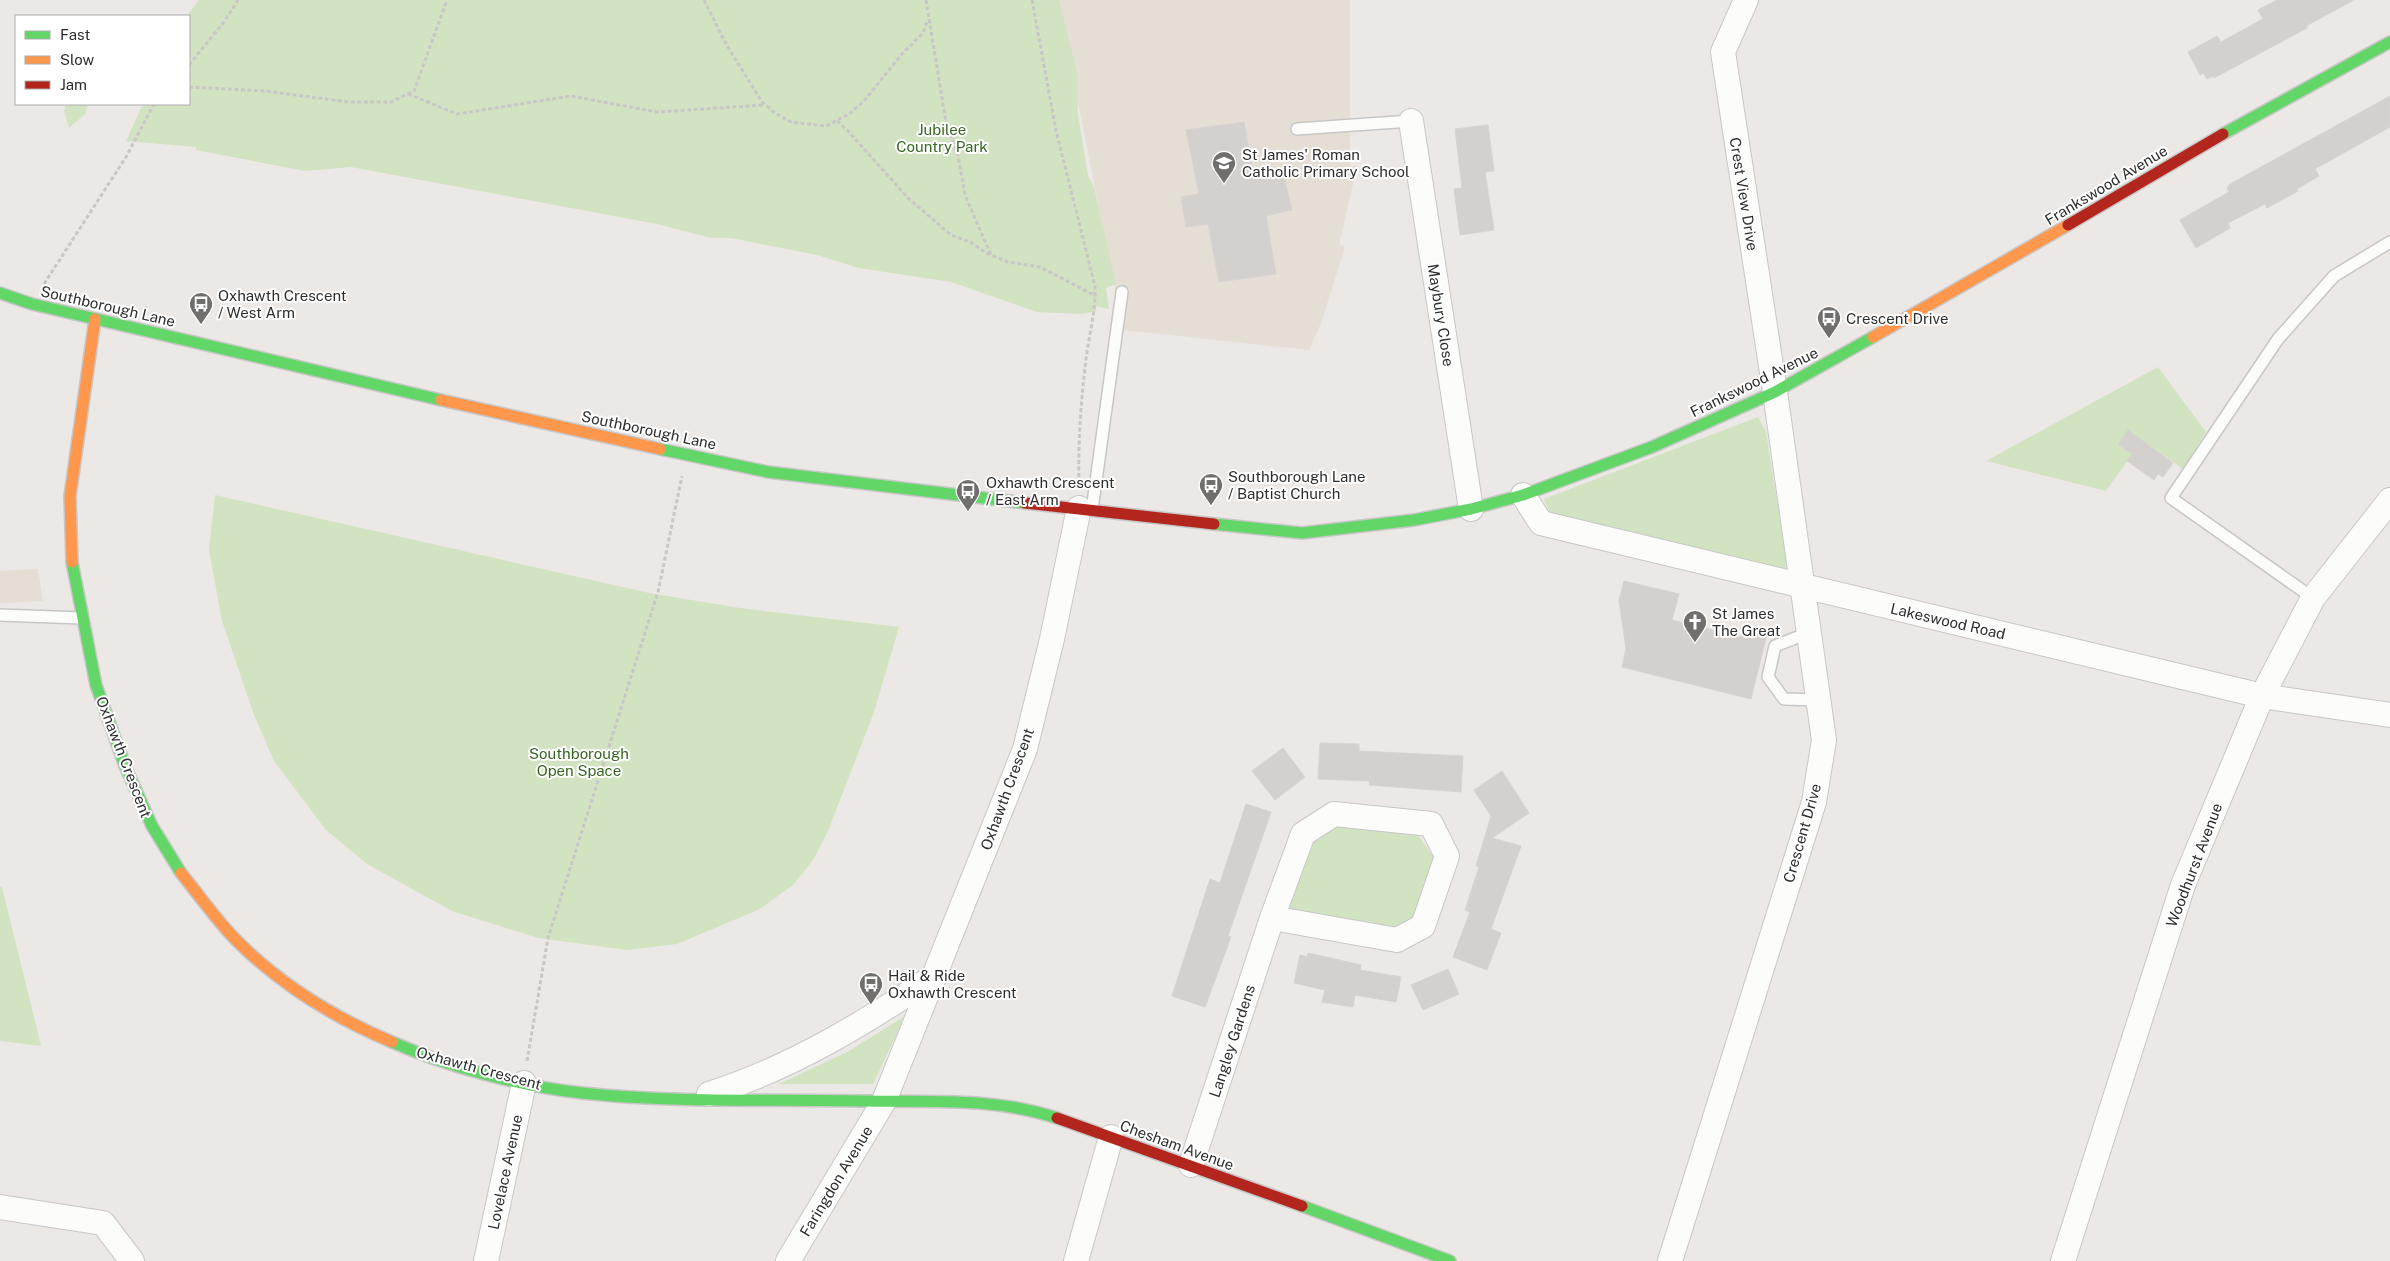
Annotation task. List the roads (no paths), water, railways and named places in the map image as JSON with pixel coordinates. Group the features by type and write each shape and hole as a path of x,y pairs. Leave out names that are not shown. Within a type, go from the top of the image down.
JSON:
{"street":[{"name":"Crest View Drive","path":"1746,0 1723,52 1775,392"},
{"name":"Frankswood Avenue","path":"1302,533 1414,520 1471,509 1523,495 1652,447 1775,392 2002,265 2192,151 2390,42"},
{"name":"Maybury Close","path":"1411,121 1471,509"},
{"name":"Southborough Lane","path":"0,293 32,304 482,410 768,472 1302,533"},
{"name":"Oxhawth Crescent","path":"95,319 70,496 71,556 81,618 96,685 125,766 152,826 179,870 235,939 262,965 289,986 337,1015 377,1036 426,1057 524,1083 580,1093 698,1098 884,1100 936,975 1025,749 1085,509"},
{"name":"Crescent Drive","path":"1670,1261 1814,802 1824,740 1775,392"},
{"name":"Lakeswood Road","path":"1523,495 1541,523 2262,696 2390,715"},
{"name":"Woodhurst Avenue","path":"2063,1261 2183,885 2262,696 2313,598 2390,500"},
{"name":"Langley Gardens","path":"1191,1165 1272,918 1303,834 1334,814 1431,824 1447,856 1423,926 1397,940 1272,918"},
{"name":"Oxhawth Crescent","path":"698,1098 738,1085 807,1054 882,1011 936,975"},
{"name":"Lovelace Avenue","path":"486,1261 524,1083"},
{"name":"Chesham Avenue","path":"884,1100 993,1104 1047,1115 1191,1165 1450,1261"},
{"name":"Faringdon Avenue","path":"788,1261 884,1100"},
{"path":"1076,1261 1111,1138"},
{"path":"0,1207 103,1223 132,1261"}],"lane":[{"path":"1297,129 1411,121"},
{"path":"2313,598 2171,498 2278,339 2334,276 2390,242"},
{"path":"1085,509 1122,292"},
{"path":"0,614 81,618"},
{"path":"1808,632 1775,646 1768,677 1784,699 1818,700"}],"place":[{"name":"St James' Roman Catholic Primary School","path":"1224,184"},
{"name":"Oxhawth Crescent / West Arm","path":"201,325"},
{"name":"Crescent Drive","path":"1829,339"},
{"name":"Southborough Lane / Baptist Church","path":"1211,506"},
{"name":"Oxhawth Crescent / East Arm","path":"968,512"},
{"name":"St James The Great","path":"1695,643"},
{"name":"Hail & Ride Oxhawth Crescent","path":"871,1005"}],"park label":[{"name":"Jubilee Country Park","path":"942,138"},
{"name":"Southborough Open Space","path":"579,762"}]}
